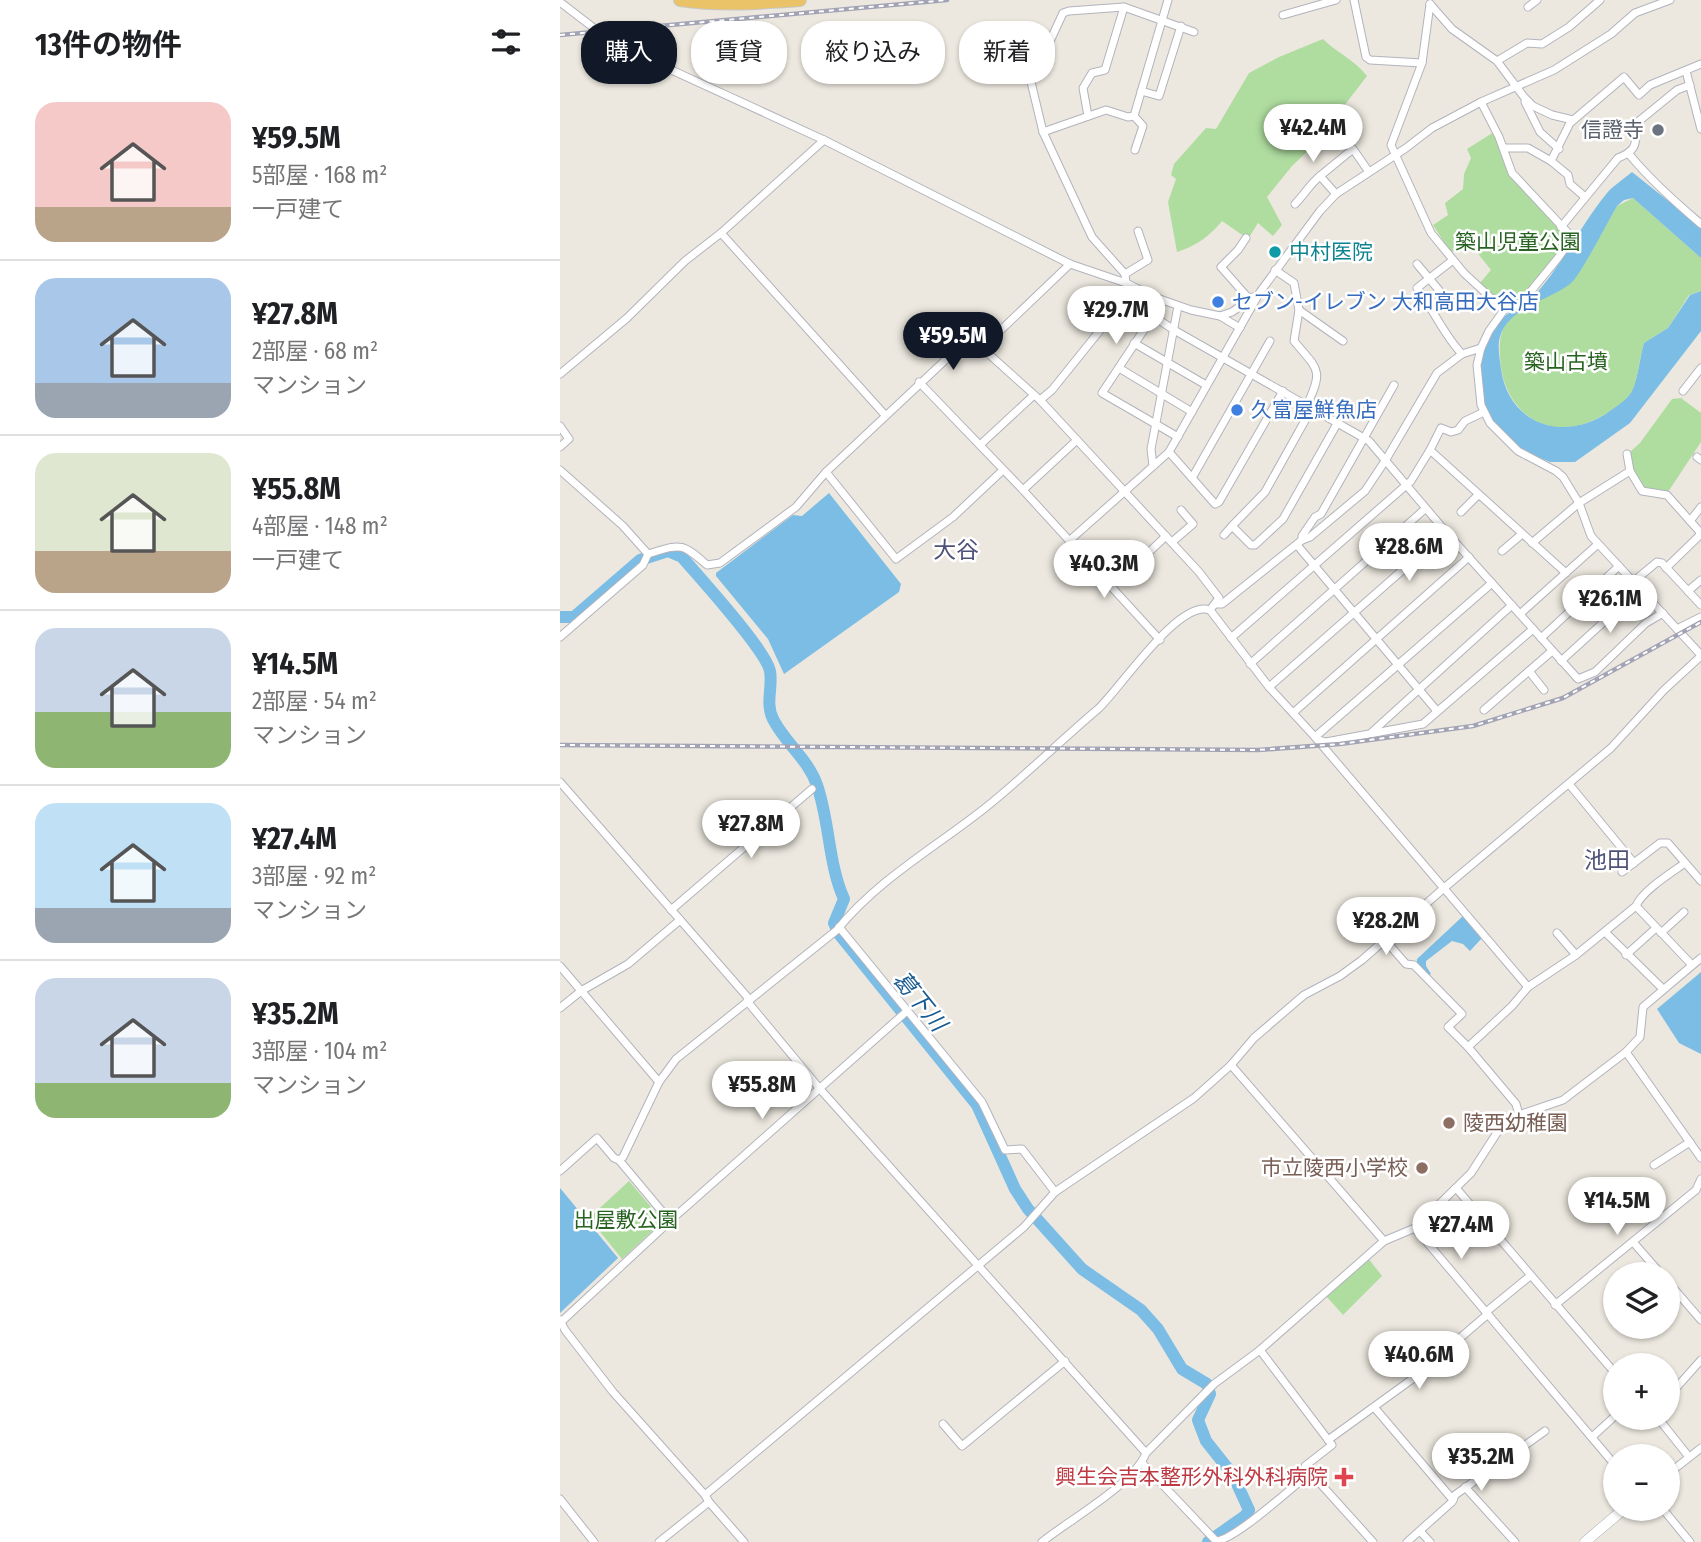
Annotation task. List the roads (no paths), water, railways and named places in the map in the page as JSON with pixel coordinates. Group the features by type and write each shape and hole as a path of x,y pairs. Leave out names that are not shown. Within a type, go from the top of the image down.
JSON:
{"highway":[{"path":"680,0 724,5 800,0"}],"street":[{"path":"1134,116 1168,0"},
{"path":"1283,15 1336,0"},
{"path":"1354,0 1366,57 1370,60 1422,63"},
{"path":"1528,7 1537,0"},
{"path":"1497,61 1527,43 1542,44 1569,27 1600,0"},
{"path":"1638,0 1644,8"},
{"path":"1069,541 1169,452 1260,292 1336,194 1432,128 1481,102 1554,70 1611,34 1635,13 1670,0"},
{"path":"560,2 599,32 630,51 824,140 1070,264 1178,306 1220,316 1240,328"},
{"path":"1430,2 1422,63 1391,145 1432,233 1474,283 1504,310"},
{"path":"1430,2 1452,29 1497,61 1524,97 1540,132 1559,149"},
{"path":"1088,116 1083,88 1092,73 1105,70 1124,7"},
{"path":"1126,284 1125,274 1092,237 1043,132 1031,82 1063,13 1124,7 1194,32"},
{"path":"1142,91 1158,96 1181,26"},
{"path":"1551,161 1573,120 1624,77 1639,95 1650,85 1701,64"},
{"path":"1686,71 1701,129"},
{"path":"1561,227 1618,158 1629,154 1636,145 1639,121 1676,90 1690,85"},
{"path":"1524,97 1543,112 1573,120"},
{"path":"659,1542 1024,1227 1055,1192 1194,1098 1231,1065 1254,1038 1304,995 1340,976 1569,784 1611,748 1664,690 1701,655 1591,536 1579,503 1563,477 1518,451 1490,423 1484,412 1477,381 1477,365 1489,331 1504,310 1522,302 1570,241 1571,236 1512,173 1504,148 1481,102"},
{"path":"1043,132 1105,110 1128,117 1134,116"},
{"path":"1134,116 1143,126 1135,150"},
{"path":"560,374 627,318 685,261 721,233 824,140"},
{"path":"1504,148 1528,148 1551,161 1568,174 1570,184 1585,197"},
{"path":"1295,204 1307,191 1310,183 1353,149 1369,172"},
{"path":"1629,154 1672,200 1701,223"},
{"path":"1320,176 1336,194"},
{"path":"1125,274 1148,260 1138,231"},
{"path":"721,233 885,415"},
{"path":"1246,238 1221,267 1250,300"},
{"path":"1453,260 1417,288 1434,309 1447,337 1462,354"},
{"path":"982,348 1070,264"},
{"path":"1417,264 1448,301"},
{"path":"1224,535 1265,492 1310,406 1318,382 1317,368 1294,341 1299,310 1294,283 1275,270"},
{"path":"980,445 1059,381 1134,288"},
{"path":"1220,316 1233,312 1260,292"},
{"path":"1153,466 1151,449 1178,306"},
{"path":"1299,310 1343,341"},
{"path":"1178,437 1102,393 1153,316 1369,441 1425,509 1578,679 1595,672 1646,623 1663,613"},
{"path":"1192,478 1270,341"},
{"path":"1134,343 1206,385"},
{"path":"561,634 643,565 648,554 674,546 686,547 708,565 720,563 796,507 826,472 919,382 955,351 966,347 982,348 1037,398 1077,440 1217,594 1219,598 1213,607"},
{"path":"619,1160 623,1157 659,1082 676,1059 839,927 857,905 987,806 1104,703 1138,659 1186,614 1222,604 1365,491 1437,373 1462,354 1481,348"},
{"path":"1119,368 1192,412"},
{"path":"1683,391 1701,368"},
{"path":"919,382 1023,490 1160,640"},
{"path":"1394,385 1321,514 1315,517 1300,543 1315,566 1437,711"},
{"path":"1169,452 1215,504 1219,502 1283,391"},
{"path":"1231,638 1405,486 1430,450 1441,428 1451,432 1458,430 1465,421 1484,412"},
{"path":"1232,526 1251,545 1255,545 1283,520 1338,422"},
{"path":"560,426 569,439 560,447"},
{"path":"1023,490 1077,440"},
{"path":"1430,450 1566,573"},
{"path":"1626,454 1630,471 1642,491 1667,495 1700,535 1666,568"},
{"path":"560,470 623,526 648,554"},
{"path":"826,472 896,559 953,517 1003,470"},
{"path":"1532,543 1579,503 1630,471"},
{"path":"1461,512 1478,495"},
{"path":"1690,520 1701,507"},
{"path":"1251,664 1425,509"},
{"path":"1146,555 1193,524 1181,510"},
{"path":"1269,687 1446,532"},
{"path":"1502,551 1522,534"},
{"path":"1520,614 1598,544"},
{"path":"1293,713 1469,557"},
{"path":"1634,581 1657,562 1662,563 1701,605"},
{"path":"1541,638 1619,566"},
{"path":"1688,591 1701,580"},
{"path":"1317,739 1492,583"},
{"path":"1561,661 1641,588"},
{"path":"1370,733 1512,605"},
{"path":"1213,607 1231,638 1269,687 1317,739 1528,987"},
{"path":"1676,629 1701,617"},
{"path":"1317,739 1326,742 1423,724 1533,629"},
{"path":"1484,710 1552,651"},
{"path":"1529,671 1544,690"},
{"path":"560,782 671,909 820,1089 1146,1453"},
{"path":"1569,784 1634,863"},
{"path":"671,909 812,789"},
{"path":"1622,872 1660,843 1668,842 1701,881"},
{"path":"1468,1047 1512,1006 1528,987 1576,955 1685,863"},
{"path":"1636,906 1692,965"},
{"path":"1626,955 1684,912"},
{"path":"560,1008 581,991 628,964 680,920"},
{"path":"839,927 982,1102 1005,1150 1022,1149 1055,1192"},
{"path":"1605,932 1663,989"},
{"path":"1557,933 1576,955"},
{"path":"1385,940 1406,964 1414,965 1462,1014 1448,1027 1516,1104 1519,1115"},
{"path":"1042,1542 1104,1497 1142,1463 1146,1453 1214,1384 1259,1350 1384,1241 1415,1228 1457,1188 1482,1158 1502,1125 1510,1118 1563,1100 1626,1052 1640,1037 1643,1007 1701,958"},
{"path":"560,966 659,1082"},
{"path":"744,1542 613,1392 560,1321 907,1011"},
{"path":"1626,1052 1701,1158"},
{"path":"1231,1065 1384,1241"},
{"path":"560,1171 597,1138 670,1221"},
{"path":"1654,1165 1690,1142"},
{"path":"1555,1305 1698,1194 1701,1179"},
{"path":"1457,1188 1603,1359"},
{"path":"1415,1228 1603,1450"},
{"path":"1633,1242 1650,1262"},
{"path":"1328,1440 1411,1380 1530,1276"},
{"path":"1680,1296 1701,1320"},
{"path":"1142,1463 1216,1541 1223,1541 1254,1519 1304,1478 1305,1466 1332,1445 1259,1350"},
{"path":"1680,1384 1701,1360"},
{"path":"943,1424 962,1446 1065,1361"},
{"path":"1374,1407 1453,1500"},
{"path":"1592,1437 1603,1427"},
{"path":"1668,1430 1689,1457"},
{"path":"1407,1542 1465,1487 1545,1432"},
{"path":"1680,1464 1701,1448"},
{"path":"1305,1470 1373,1542"},
{"path":"1465,1487 1515,1542"},
{"path":"560,1499 594,1542"},
{"path":"1585,1542 1610,1521"},
{"path":"1673,1521 1690,1542"},
{"path":"1420,1531 1430,1542"}],"water":[{"path":"1632,172 1701,227 1701,258 1633,198 1624,200 1617,206 1575,279 1561,290 1520,312 1504,327 1499,349 1506,388 1515,404 1527,416 1558,427 1576,426 1593,421 1629,396 1635,384 1644,343 1668,328 1690,295 1701,291 1701,331 1630,423 1575,462 1550,462 1525,452 1508,438 1485,412 1479,365 1487,337 1505,316 1513,310 1520,310 1533,297 1607,193"},
{"path":"829,493 901,584 899,592 784,674 768,639 716,573 793,515 802,516"},
{"path":"1463,916 1482,938 1470,951 1463,944 1452,941 1426,961 1431,974 1429,975 1417,963 1417,959"},
{"path":"1701,972 1701,1054 1679,1043 1657,1009"},
{"path":"560,1188 618,1258 560,1313"}],"waterway":[{"name":"葛下川","path":"560,617 574,617 640,560 668,551 682,557 757,647 770,671 770,707 773,719 808,767 817,785 835,871 844,899 834,923 839,934 977,1105 1015,1189 1028,1209 1082,1269 1141,1310 1158,1329 1182,1369 1207,1384 1210,1394 1198,1420 1206,1441 1233,1475 1249,1510 1245,1516 1208,1542"}],"railway":[{"path":"560,35 947,0"},
{"path":"560,745 1258,750 1340,744 1473,726 1563,698 1701,622"}],"place":[{"name":"信證寺","path":"1658,130"},
{"name":"中村医院","path":"1275,252"},
{"name":"セブン-イレブン 大和高田大谷店","path":"1218,302"},
{"name":"久富屋鮮魚店","path":"1237,410"},
{"name":"陵西幼稚園","path":"1449,1123"},
{"name":"市立陵西小学校","path":"1422,1168"},
{"name":"興生会吉本整形外科外科病院","path":"1344,1477"}],"district":[{"name":"大谷","path":"956,550"},
{"name":"池田","path":"1607,860"}],"park label":[{"name":"築山児童公園","path":"1518,242"},
{"name":"築山古墳","path":"1566,362"},
{"name":"出屋敷公園","path":"626,1220"}]}
